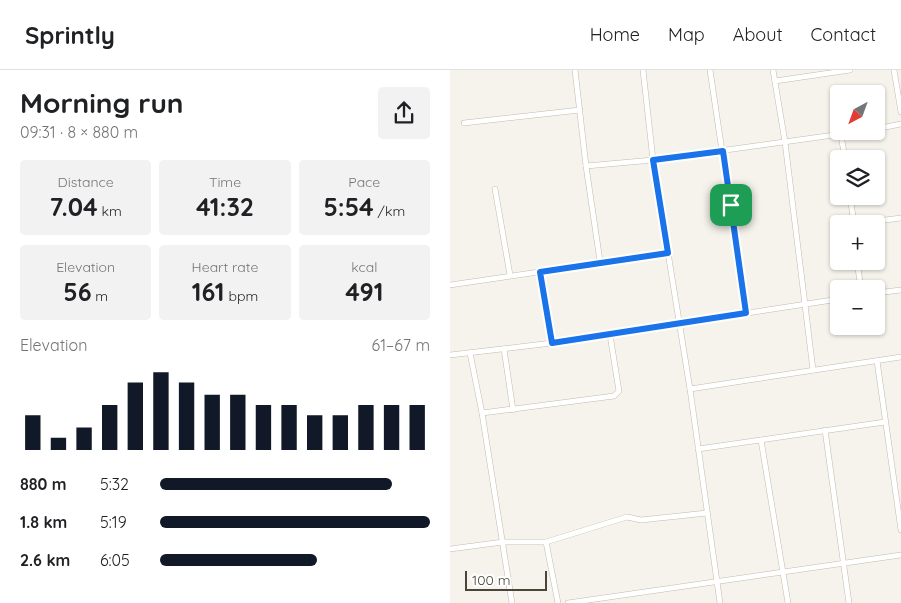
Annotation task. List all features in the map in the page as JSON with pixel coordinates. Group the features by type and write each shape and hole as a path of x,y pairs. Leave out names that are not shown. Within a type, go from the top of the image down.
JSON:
{"street":[{"path":"575,70 586,166 600,261"},
{"path":"643,70 653,160 690,389 720,603"},
{"path":"710,70 746,313"},
{"path":"773,70 785,142 812,370"},
{"path":"775,81 850,70"},
{"path":"894,70 901,112"},
{"path":"464,123 580,110"},
{"path":"885,127 901,124"},
{"path":"586,166 653,160 830,136"},
{"path":"495,189 510,275"},
{"path":"885,220 901,218"},
{"path":"450,285 600,261 668,253"},
{"path":"540,272 552,343"},
{"path":"885,292 901,290"},
{"path":"450,356 610,335 679,322 830,300"},
{"path":"482,413 617,394 619,391 610,335"},
{"path":"504,349 513,410"},
{"path":"470,353 482,413 512,603"},
{"path":"690,389 901,357"},
{"path":"877,360 885,422 898,496 901,530"},
{"path":"698,449 885,422"},
{"path":"825,430 849,603"},
{"path":"761,440 788,603"},
{"path":"450,549 503,542 546,542 628,517 657,519 707,513"},
{"path":"546,542 558,603"},
{"path":"568,603 611,600 716,582 901,555"}],"route":[{"path":"723,151 731,205 746,313 552,343 540,272 600,261 668,253 653,160 723,151"}]}
